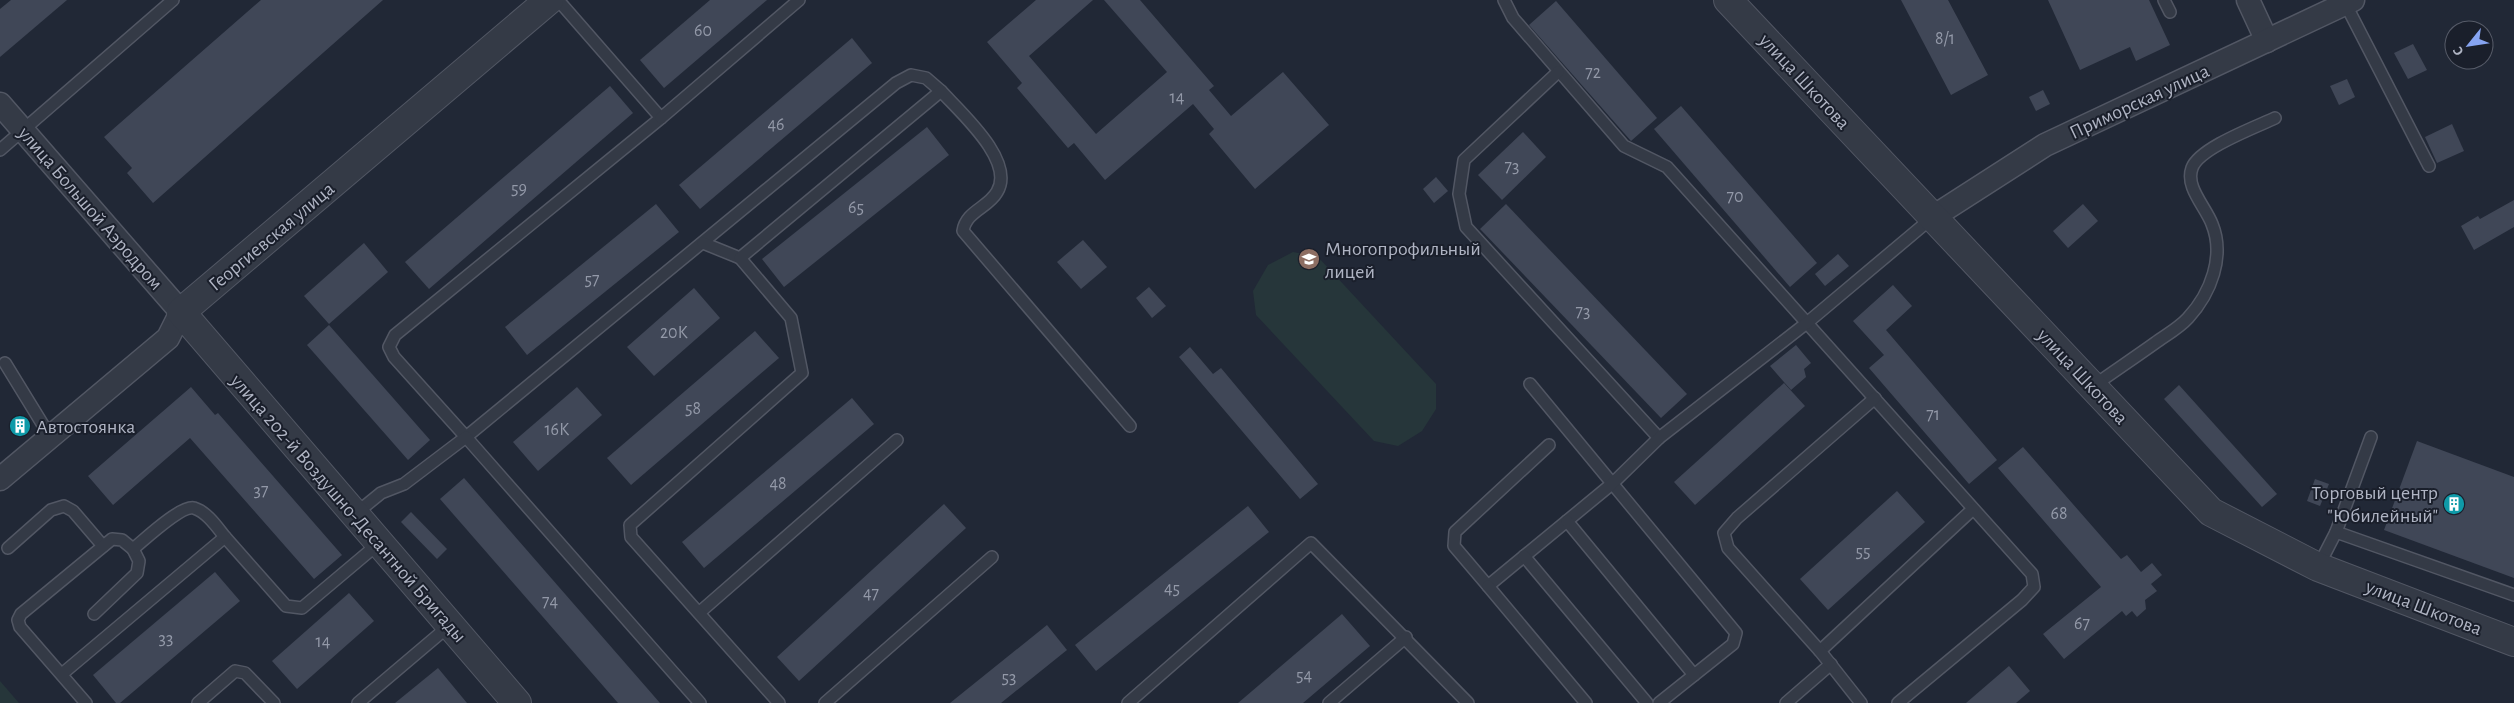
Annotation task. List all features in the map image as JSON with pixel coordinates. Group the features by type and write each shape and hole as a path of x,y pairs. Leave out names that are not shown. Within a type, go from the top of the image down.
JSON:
{"street":[{"name":"Георгиевская улица","path":"0,478 51,438 168,338 181,312 549,0"},
{"name":"улица Шкотова","path":"1728,0 2211,512 2318,566 2514,642"},
{"path":"2248,0 2267,41"},
{"name":"Приморская улица","path":"1933,217 2045,145 2349,2"},
{"name":"улица Большой Аэродром","path":"0,104 181,312"},
{"name":"улица 202-й Воздушно-Десантной Бригады","path":"181,312 378,544 517,703"}],"lane":[{"path":"0,150 173,0"},
{"path":"558,0 662,118"},
{"path":"700,703 394,357 390,347 395,335 662,118 799,0"},
{"path":"1504,0 1513,18 1624,146 1666,167 1808,322 2032,574 2034,587 2022,600 1898,703"},
{"path":"2164,0 2170,12"},
{"path":"2349,2 2429,166"},
{"path":"1558,72 1464,160 1459,194 1466,227 1659,438"},
{"path":"354,515 382,493 404,484 466,437 703,244 896,83 911,75 926,78 940,91 991,148 1002,168 998,192 965,221 963,231 1130,426"},
{"path":"740,258 940,91"},
{"path":"2092,387 2188,319 2202,301 2213,275 2217,240 2212,224 2189,180 2192,166 2202,156 2223,143 2275,118"},
{"path":"1488,586 1613,483 1659,438 1808,322 1933,217"},
{"path":"703,244 740,258 791,318 802,373 630,525 631,537 700,612 779,703"},
{"path":"5,363 51,438"},
{"path":"1530,384 1736,633 1733,644 1659,703"},
{"path":"1861,703 1820,651 1728,548 1724,533 1737,518 1875,398"},
{"path":"2318,566 2336,532 2371,437"},
{"path":"700,612 897,440"},
{"path":"1549,446 1455,532 1454,546 1586,703"},
{"path":"8,548 51,510 64,506 74,511 103,546"},
{"path":"133,549 182,510 193,508 205,514 286,606 302,608 378,544"},
{"path":"1820,651 1973,509"},
{"path":"1567,521 1694,675"},
{"path":"2336,532 2514,595"},
{"path":"62,674 225,537"},
{"path":"86,703 20,627 18,620 21,614 112,539 122,540 133,549 140,561 137,573 94,614"},
{"path":"1128,703 1311,543 1406,637 1468,703"},
{"path":"1524,556 1647,703"},
{"path":"825,703 992,557"},
{"path":"358,703 450,625"},
{"path":"1329,703 1406,637"},
{"path":"1786,703 1831,664"},
{"path":"198,703 235,671 245,673 274,703"}],"shaded area":[{"path":"1293,252 1318,257 1436,384 1436,409 1422,431 1398,446 1374,441 1256,315 1253,291 1268,265"},
{"path":"0,681 19,703 0,703"}],"building":[{"path":"11,0 67,0 0,57 0,9"},
{"path":"261,0 383,0 153,203 127,173 132,168 104,137"},
{"path":"710,0 767,0 664,88 640,60"},
{"path":"1036,0 1093,0 1029,56 1096,134 1167,72 1104,0 1140,0 1214,86 1209,90 1231,116 1283,72 1329,125 1255,189 1209,134 1214,129 1193,104 1105,180 1074,143 1068,148 1017,88 1022,83 987,42"},
{"path":"1901,0 1948,0 1988,75 1951,95"},
{"path":"2048,0 2149,0 2170,45 2136,61 2130,47 2080,70"},
{"path":"1556,1 1657,118 1631,141 1529,25"},
{"path":"852,38 872,63 700,209 679,185"},
{"path":"2413,44 2427,70 2408,79 2394,53"},
{"path":"2347,79 2355,97 2339,105 2330,86"},
{"path":"610,86 633,113 429,289 405,262"},
{"path":"2043,90 2050,104 2036,111 2029,97"},
{"path":"1681,106 1817,263 1790,287 1654,129"},
{"path":"2452,124 2464,151 2437,163 2425,137"},
{"path":"927,127 949,155 784,287 762,259"},
{"path":"1523,132 1546,157 1502,200 1478,175"},
{"path":"1436,177 1448,191 1434,203 1423,189"},
{"path":"2514,200 2514,227 2474,250 2461,226 2478,216 2480,219"},
{"path":"656,204 679,232 527,355 505,327"},
{"path":"1506,204 1687,394 1661,418 1480,229"},
{"path":"2083,204 2098,221 2068,248 2053,231"},
{"path":"1083,240 1107,267 1081,289 1057,262"},
{"path":"364,243 388,272 329,324 304,296"},
{"path":"1838,254 1849,266 1825,286 1815,274"},
{"path":"1893,285 1912,306 1886,330 1997,460 1969,484 1869,368 1884,355 1853,321"},
{"path":"1149,287 1166,306 1152,318 1136,298"},
{"path":"694,288 720,318 654,376 627,347"},
{"path":"329,325 430,440 408,460 307,345"},
{"path":"755,331 779,358 631,485 607,458"},
{"path":"1796,345 1811,363 1804,369 1806,377 1791,390 1770,366"},
{"path":"1190,347 1213,374 1221,368 1318,484 1300,499 1179,357"},
{"path":"1784,383 1805,406 1695,505 1674,482"},
{"path":"2179,385 2277,494 2262,507 2164,399"},
{"path":"191,387 215,415 218,413 342,555 314,579 190,438 113,505 88,476"},
{"path":"577,387 602,415 538,471 513,442"},
{"path":"852,398 874,424 704,568 682,542"},
{"name":"Торговый центр \"Юбилейный\"","path":"2417,441 2514,477 2514,578 2384,530"},
{"path":"2023,447 2121,559 2127,555 2141,572 2152,563 2162,575 2151,584 2157,591 2145,600 2146,609 2137,617 2132,611 2126,616 2122,611 2064,659 2043,634 2101,587 1998,468"},
{"path":"464,478 660,703 618,703 440,499"},
{"path":"2315,479 2329,484 2320,506 2307,501"},
{"path":"1897,491 1925,522 1828,610 1800,579"},
{"path":"944,504 966,528 799,681 777,657"},
{"path":"1248,506 1269,532 1096,671 1075,645"},
{"path":"411,512 447,549 437,559 401,522"},
{"path":"215,572 240,601 120,703 116,703 93,675"},
{"path":"349,593 374,621 297,689 272,661"},
{"path":"1342,614 1370,646 1303,703 1238,703"},
{"path":"1047,625 1067,650 1001,703 950,703"},
{"path":"2009,666 2030,691 2016,703 1966,703"},
{"path":"438,668 467,703 395,703"}],"place":[{"name":"Многопрофильный лицей","path":"1309,259"},
{"name":"Автостоянка","path":"20,426"},
{"name":"Торговый центр \"Юбилейный\"","path":"2454,504"}]}
